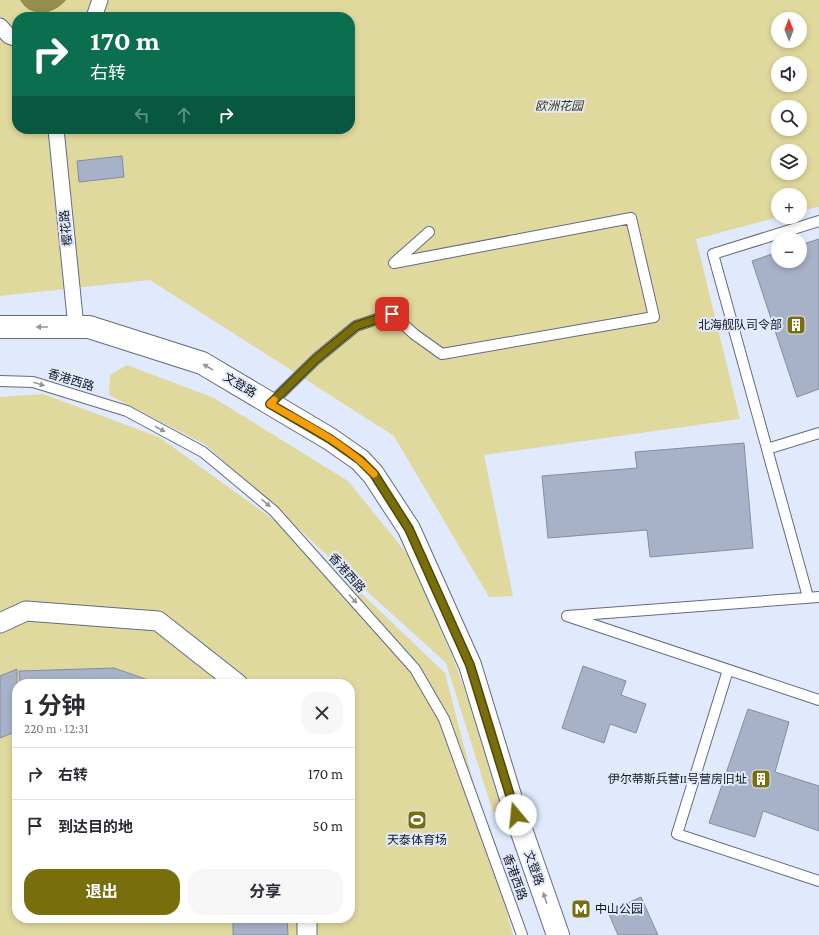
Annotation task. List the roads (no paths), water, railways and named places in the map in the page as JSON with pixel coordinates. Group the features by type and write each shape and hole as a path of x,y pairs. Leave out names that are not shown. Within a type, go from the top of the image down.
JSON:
{"main road":[{"name":"文登路","path":"0,327 89,327 202,363 330,439 360,460 374,474 409,529 470,665 516,815 558,935"}],"street":[{"path":"96,12 100,0"},
{"path":"0,26 9,36 12,37"},
{"name":"樱花路","path":"57,134 76,327"},
{"path":"0,623 26,611 158,621 232,679"},
{"path":"308,923 308,935"}],"lane":[{"path":"270,404 316,359 356,326 392,314 414,334 442,354 654,316 631,218 394,263 429,232"},
{"path":"808,597 713,254 819,221"},
{"name":"香港西路","path":"0,381 33,382 127,411 203,452 274,511 416,669 444,719 522,935"},
{"path":"767,449 819,433"},
{"path":"819,596 567,616 819,700"},
{"path":"728,670 677,834 819,881"}],"place":[{"name":"北海舰队司令部","path":"796,325"},
{"name":"伊尔蒂斯兵营II号营房旧址","path":"761,779"},
{"name":"天泰体育场","path":"417,820"},
{"name":"中山公园","path":"581,909"}],"park label":[{"name":"欧洲花园","path":"559,106"}]}
